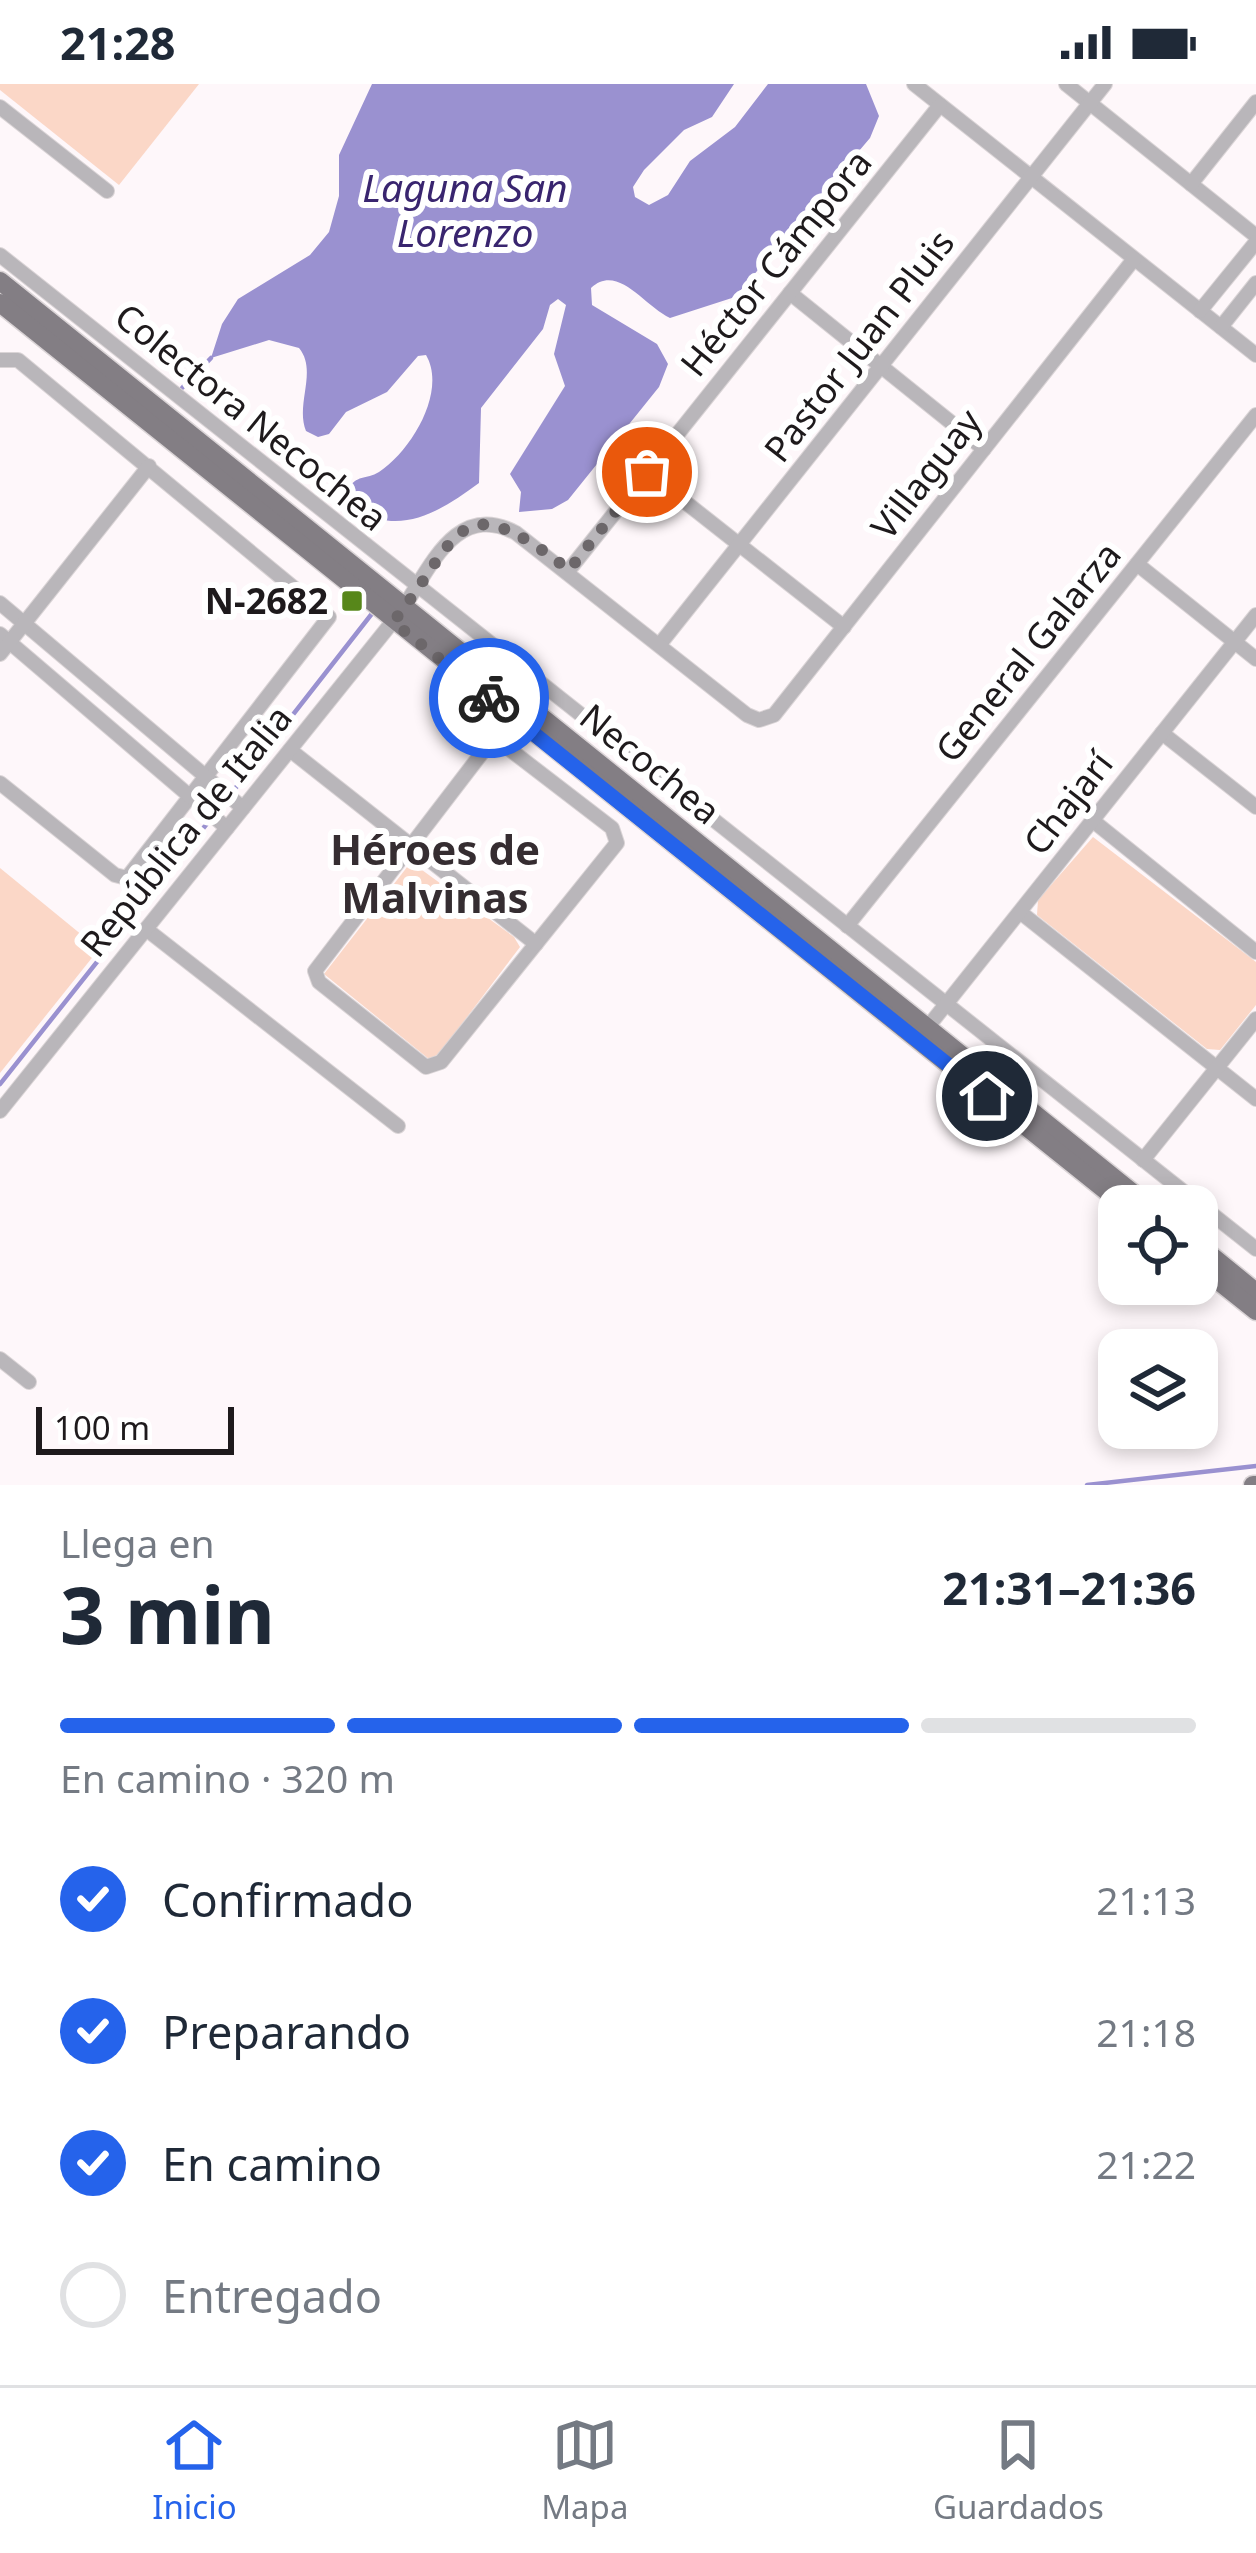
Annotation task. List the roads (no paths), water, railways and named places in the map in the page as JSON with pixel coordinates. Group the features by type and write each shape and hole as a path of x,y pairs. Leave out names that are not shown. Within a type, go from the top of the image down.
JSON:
{"main road":[{"name":"Necochea","path":"0,280 398,615 1099,1185"},
{"name":"Necochea","path":"0,303 1123,1185"},
{"path":"1218,1261 1256,1292"},
{"path":"1218,1281 1256,1311"}],"street":[{"path":"914,84 1256,356"},
{"path":"1066,84 1256,239 1200,311"},
{"name":"Pastor Juan Pluis","path":"660,644 1105,84"},
{"path":"1191,184 1256,102"},
{"name":"Héctor Cámpora","path":"569,570 940,105"},
{"path":"0,107 107,191"},
{"name":"Colectora Necochea","path":"0,255 1256,1249"},
{"name":"Villaguay","path":"660,644 759,720 774,715 1134,259"},
{"path":"1221,328 1256,284"},
{"path":"790,293 984,449"},
{"path":"4,358 149,466 3,644 227,828"},
{"name":"General Galarza","path":"847,926 1256,415"},
{"name":"República de Italia","path":"0,783 122,878 133,873 329,617 149,466"},
{"path":"647,472 844,626"},
{"name":"República de Italia","path":"0,1111 398,615 454,535 480,523 516,533 569,570"},
{"path":"1137,564 1256,659"},
{"path":"569,570 660,644"},
{"path":"0,603 243,808"},
{"name":"Chajarí","path":"927,1028 1256,615"},
{"path":"1162,733 1256,807"},
{"path":"496,742 617,837 536,944 441,1062 430,1067 315,975 411,845 496,742"},
{"path":"290,750 536,944"},
{"path":"1093,820 1256,952"},
{"path":"1020,912 1256,1099"},
{"path":"146,929 398,1126"},
{"path":"1143,1160 1256,1018"},
{"path":"0,1359 29,1382"}],"water":[{"name":"Laguna San Lorenzo","path":"372,84 734,84 712,117 684,130 644,170 633,187 635,197 649,205 668,195 690,161 735,127 768,84 866,84 879,116 870,138 735,297 670,318 621,283 611,280 591,288 592,305 657,344 668,364 659,387 568,500 552,509 519,512 521,492 510,474 565,386 554,354 566,305 558,299 550,305 543,329 481,408 479,483 437,510 393,521 361,513 348,490 391,462 414,435 432,385 426,355 418,356 387,392 346,412 329,434 318,437 306,431 303,421 307,367 299,348 269,340 211,358 222,324 238,299 310,255 329,232 339,196 339,155"}],"waterway":[{"path":"182,388 211,358"},
{"path":"234,790 374,611"},
{"path":"0,1084 209,821"},
{"path":"1087,1485 1256,1466"}],"place":[{"name":"N-2682","path":"352,601"}],"district":[{"name":"Héroes de Malvinas","path":"435,874"}]}
